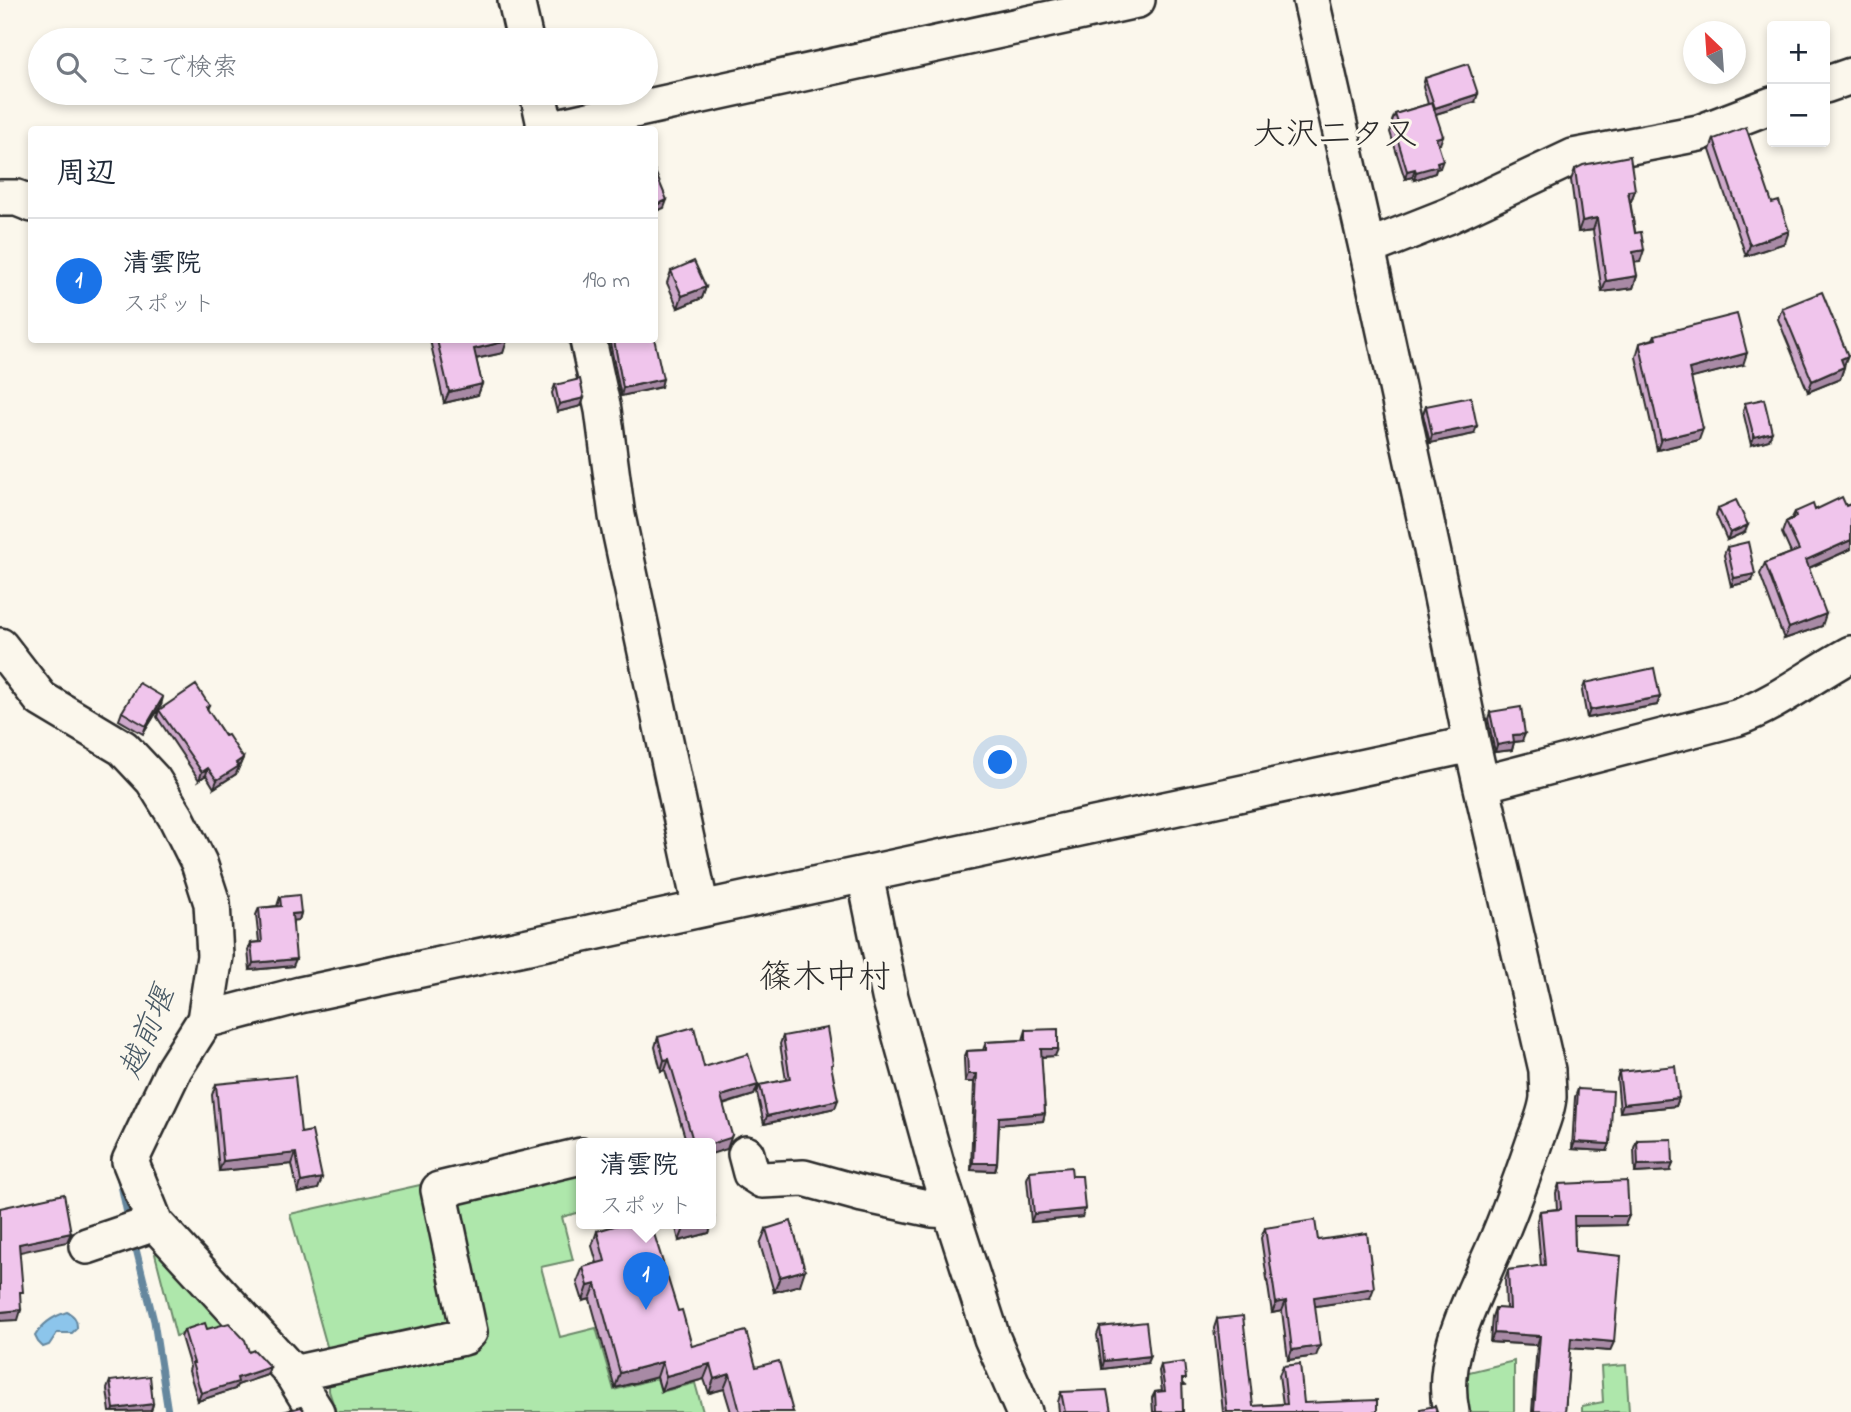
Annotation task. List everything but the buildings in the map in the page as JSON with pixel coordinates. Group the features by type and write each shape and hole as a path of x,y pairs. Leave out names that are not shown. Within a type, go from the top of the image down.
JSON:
{"street":[{"path":"516,0 522,28"},
{"path":"658,104 1137,0"},
{"path":"1311,0 1367,248 1472,744 1547,1070 1548,1099 1523,1175 1489,1261 1465,1311 1451,1357 1448,1399 1451,1412"},
{"path":"1828,84 1851,76"},
{"path":"540,105 544,126"},
{"path":"559,126 655,105"},
{"path":"1367,248 1448,216 1573,157 1699,133 1767,107"},
{"path":"0,198 17,198 28,202"},
{"path":"589,343 603,410 617,516 701,909"},
{"path":"0,646 41,699 123,748 153,780 176,817 199,863 212,903 215,956 205,1020 174,1069 130,1161 140,1227 292,1374 316,1412"},
{"path":"1482,784 1754,712 1851,654"},
{"path":"205,1020 300,995 1472,744"},
{"path":"865,874 890,997 950,1210 992,1338 1024,1412"},
{"path":"746,1154 751,1173 762,1180 804,1178 862,1194 932,1209 950,1210"},
{"path":"292,1374 464,1337 469,1332 439,1190 576,1157"},
{"path":"87,1246 140,1227"}],"green space":[{"path":"576,1164 576,1213 562,1217 573,1260 541,1267 560,1337 596,1328 614,1390 657,1378 661,1392 695,1383 703,1412 336,1412 329,1391 329,1373 481,1340 450,1193"},
{"path":"429,1183 456,1328 330,1357 290,1214"},
{"path":"166,1248 241,1324 206,1334 203,1328 176,1336 155,1254"},
{"path":"1514,1361 1514,1412 1469,1412 1461,1374"},
{"path":"1626,1365 1629,1412 1582,1412 1582,1406 1603,1402 1601,1367"}],"water":[{"path":"67,1312 75,1319 77,1328 72,1333 57,1333 49,1345 43,1347 35,1336 49,1321"}],"waterway":[{"name":"越前堰","path":"120,1180 129,1223"},
{"name":"越前堰","path":"134,1241 154,1321 168,1412"}],"place":[{"name":"清雲院","path":"646,1310"}],"district":[{"name":"大沢二タ又","path":"1335,136"},
{"name":"篠木中村","path":"825,979"}]}
